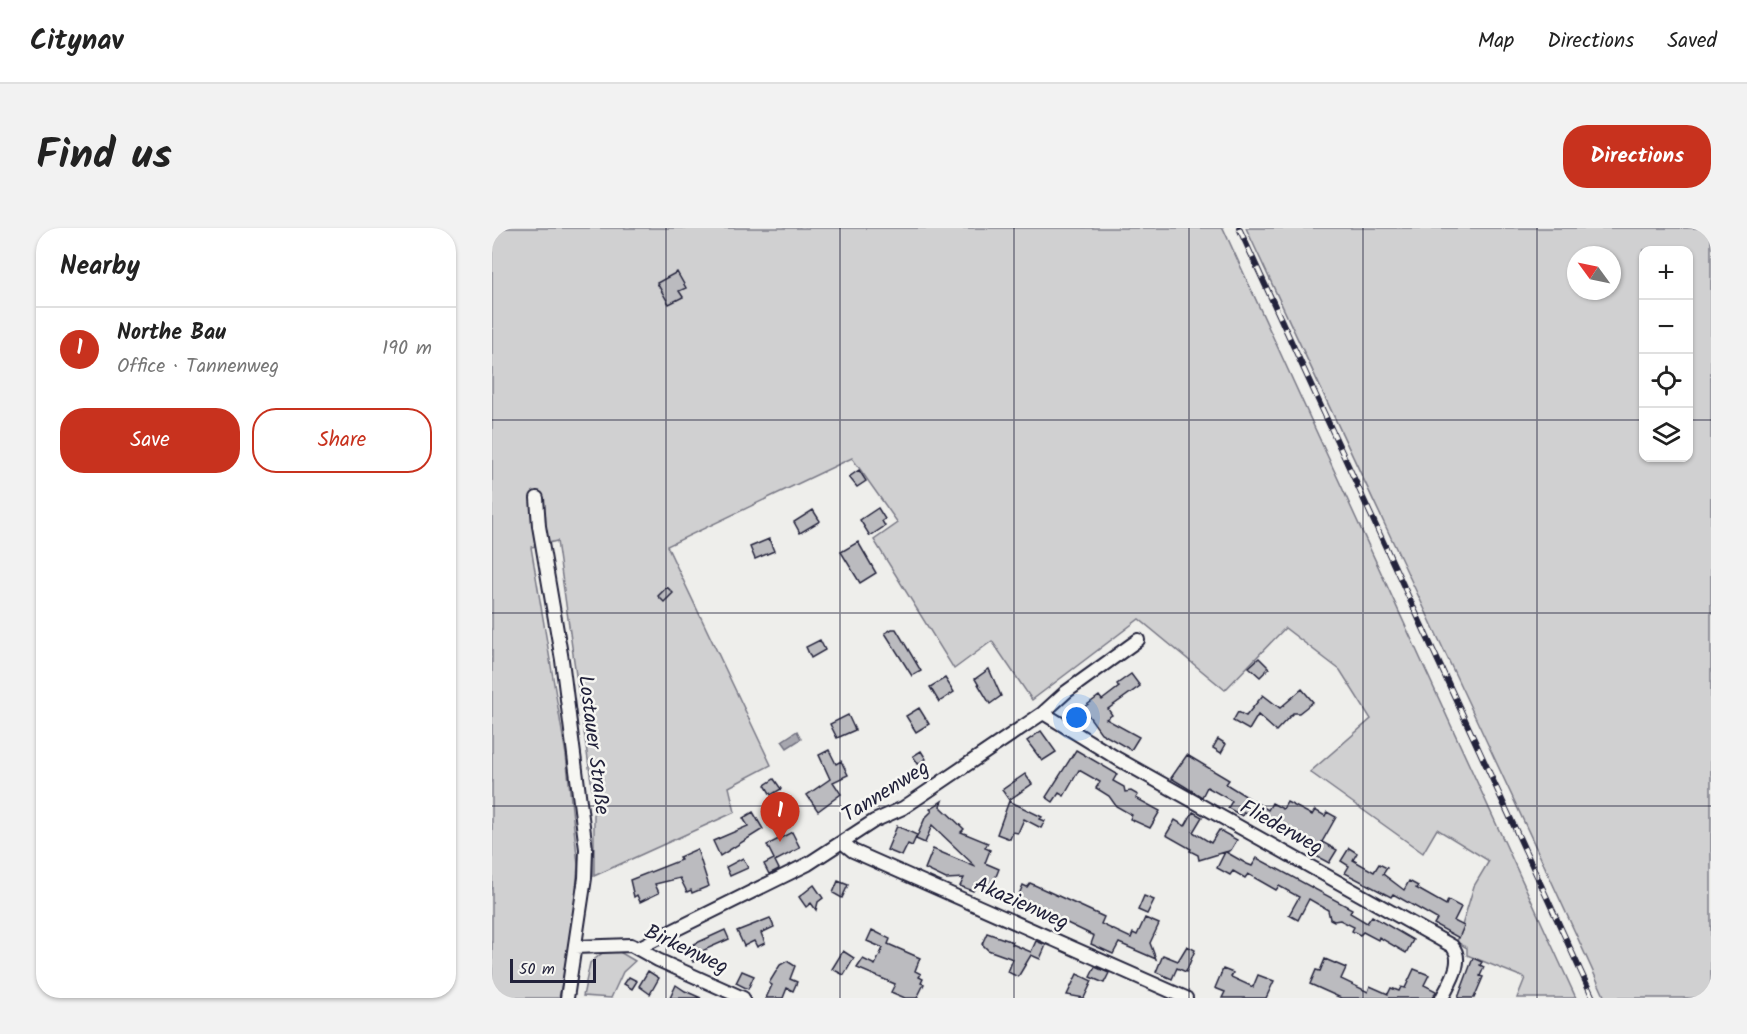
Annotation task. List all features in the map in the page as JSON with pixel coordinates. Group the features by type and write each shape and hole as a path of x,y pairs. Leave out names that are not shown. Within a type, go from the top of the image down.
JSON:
{"street":[{"name":"Lostauer Straße","path":"537,498 539,526 562,660 586,849 567,998"},
{"name":"Tannenweg","path":"638,948 808,864 874,821 903,808 1043,713 1066,692 1138,640"},
{"name":"Fliederweg","path":"1043,713 1118,759 1452,946 1458,952 1458,960 1442,998"},
{"name":"Akazienweg","path":"843,843 863,855 1186,998"},
{"name":"Birkenweg","path":"575,947 617,945 638,948 658,960 743,998"}],"shaded area":[{"path":"492,228 1223,228 1576,998 1517,998 1525,978 1467,955 1467,948 1457,942 1474,886 1489,861 1437,829 1423,853 1310,772 1371,719 1340,670 1285,628 1225,690 1139,619 1032,700 992,641 954,669 874,540 898,523 852,458 667,546 771,765 729,787 735,812 594,876 594,802 557,541 531,547 566,755 578,865 573,928 559,998 492,998"},
{"path":"1246,228 1711,228 1711,998 1605,998"},
{"path":"797,731 801,739 787,748 782,741"},
{"path":"605,951 618,951 635,961 623,972 611,998 583,996 590,963"}],"building":[{"path":"677,272 686,288 679,291 683,297 669,304 657,283"},
{"path":"859,470 866,481 857,487 849,477"},
{"path":"878,508 885,519 882,521 885,526 870,536 860,520"},
{"path":"813,510 820,521 800,533 794,522"},
{"path":"769,539 774,551 755,559 750,547"},
{"path":"858,542 876,573 860,583 841,552"},
{"path":"667,587 673,593 664,602 658,596"},
{"path":"896,629 921,671 912,676 885,633"},
{"path":"820,640 825,650 811,658 806,647"},
{"path":"1259,658 1269,668 1260,677 1249,667"},
{"path":"989,669 1001,696 990,704 975,679"},
{"path":"1131,674 1140,686 1108,709 1112,715 1106,719 1139,737 1131,750 1101,733 1083,708 1099,696 1102,700 1119,687 1117,684"},
{"path":"945,678 954,692 939,702 930,687"},
{"path":"1302,689 1313,702 1299,713 1293,713 1276,731 1258,715 1249,730 1233,721 1238,712 1246,716 1263,695 1280,708"},
{"path":"919,708 929,724 916,732 906,716"},
{"path":"848,715 855,730 837,738 830,724"},
{"path":"1041,731 1056,752 1042,761 1027,741"},
{"path":"1218,739 1226,744 1221,753 1213,748"},
{"path":"829,750 836,764 841,761 848,775 833,782 841,794 818,811 807,795 830,779 819,755"},
{"path":"1076,750 1117,774 1113,781 1124,787 1125,792 1131,791 1138,795 1136,798 1160,811 1150,828 1130,819 1132,815 1116,806 1109,796 1096,788 1100,782 1079,770 1064,796 1059,793 1053,802 1046,797"},
{"path":"921,751 926,759 918,764 913,756"},
{"path":"1187,755 1229,780 1226,784 1268,810 1272,803 1283,809 1287,802 1312,815 1315,810 1325,816 1327,812 1336,817 1322,842 1337,850 1329,863 1314,855 1318,847 1275,825 1273,828 1244,812 1242,816 1228,808 1232,801 1207,787 1202,797 1171,778"},
{"path":"1025,774 1032,784 1009,800 1002,790"},
{"path":"774,779 781,789 771,795 765,785"},
{"path":"942,801 940,806 964,829 961,832 988,843 985,848 990,850 985,863 999,869 991,889 976,883 973,891 960,886 964,878 946,879 925,869 933,849 976,867 932,825 925,843 916,839 925,818 932,811 930,809"},
{"path":"1009,801 1042,817 1040,819 1045,821 1041,828 1024,819 1018,833 1013,832 1010,839 997,834"},
{"path":"753,812 763,829 720,856 713,841 748,826 743,818"},
{"path":"1193,812 1202,817 1193,832 1211,843 1219,830 1237,840 1231,850 1226,852 1247,864 1252,866 1257,858 1352,909 1350,913 1367,923 1372,916 1413,940 1406,953 1379,937 1378,940 1363,932 1360,935 1352,931 1354,927 1340,920 1330,919 1328,910 1309,899 1298,920 1289,915 1299,897 1279,886 1276,890 1248,874 1245,878 1233,871 1230,875 1217,868 1225,852 1199,860 1198,855 1190,851 1191,849 1166,835 1175,820 1185,826"},
{"path":"897,826 917,835 912,846 908,844 902,856 887,850"},
{"path":"792,832 800,848 775,861 779,869 769,874 764,864 774,859 767,845"},
{"path":"1349,848 1357,853 1353,860 1374,872 1379,864 1387,868 1383,874 1404,890 1409,881 1418,886 1416,888 1446,905 1448,900 1461,907 1454,921 1464,926 1459,938 1434,924 1437,919 1393,894 1391,897 1345,873 1349,866 1341,861"},
{"path":"697,849 709,886 692,893 691,890 687,892 680,878 655,884 659,893 640,902 637,895 634,897 630,880 681,860 679,857"},
{"path":"743,858 748,868 730,876 726,867"},
{"path":"838,881 848,885 842,898 833,893"},
{"path":"1030,883 1104,917 1101,924 1131,938 1133,933 1137,935 1145,918 1159,924 1150,943 1156,959 1119,943 1113,954 1091,944 1094,936 1017,899 1023,885 1027,887"},
{"path":"814,885 823,898 818,902 816,910 811,903 806,907 799,897"},
{"path":"1144,896 1154,900 1147,914 1138,910"},
{"path":"770,918 774,927 761,933 765,943 757,947 754,941 744,946 737,931"},
{"path":"725,930 729,939 704,950 707,956 693,962 688,950 691,949 690,946"},
{"path":"872,930 890,939 888,944 920,958 915,971 921,974 919,977 923,979 921,983 924,984 917,998 905,998 891,992 895,984 857,968 863,959 875,965 883,948 867,941"},
{"path":"987,933 1013,942 1012,944 1031,952 1036,941 1046,945 1040,959 1031,955 1018,977 1008,972 1013,959 988,950 982,944"},
{"path":"1187,946 1195,950 1186,972 1177,968 1172,979 1156,972 1163,955 1178,961"},
{"path":"843,951 854,958 844,975 832,969"},
{"path":"1473,958 1482,962 1480,965 1484,967 1480,976 1483,977 1474,998 1458,998"},
{"path":"1325,959 1346,968 1341,979 1368,992 1370,986 1388,994 1391,988 1399,991 1401,987 1405,988 1414,969 1429,975 1424,985 1436,991 1433,998 1341,998 1310,984 1316,970 1320,971"},
{"path":"787,961 795,966 790,979 797,982 793,991 787,988 783,998 766,998 772,985 769,983 780,965"},
{"path":"1095,967 1109,973 1104,983 1090,977"},
{"path":"1223,969 1233,973 1231,977 1253,987 1258,975 1274,981 1266,998 1222,998 1225,992 1215,988"},
{"path":"648,971 659,978 650,994 639,986"},
{"path":"742,971 754,976 748,989 736,983"},
{"path":"1077,974 1092,981 1084,998 1067,995"},
{"path":"629,977 637,981 632,989 624,984"},
{"path":"676,985 685,991 701,998 670,998"}],"railway":[{"path":"1239,228 1593,998"}],"place":[{"name":"Northe Bau","path":"780,842"}]}
